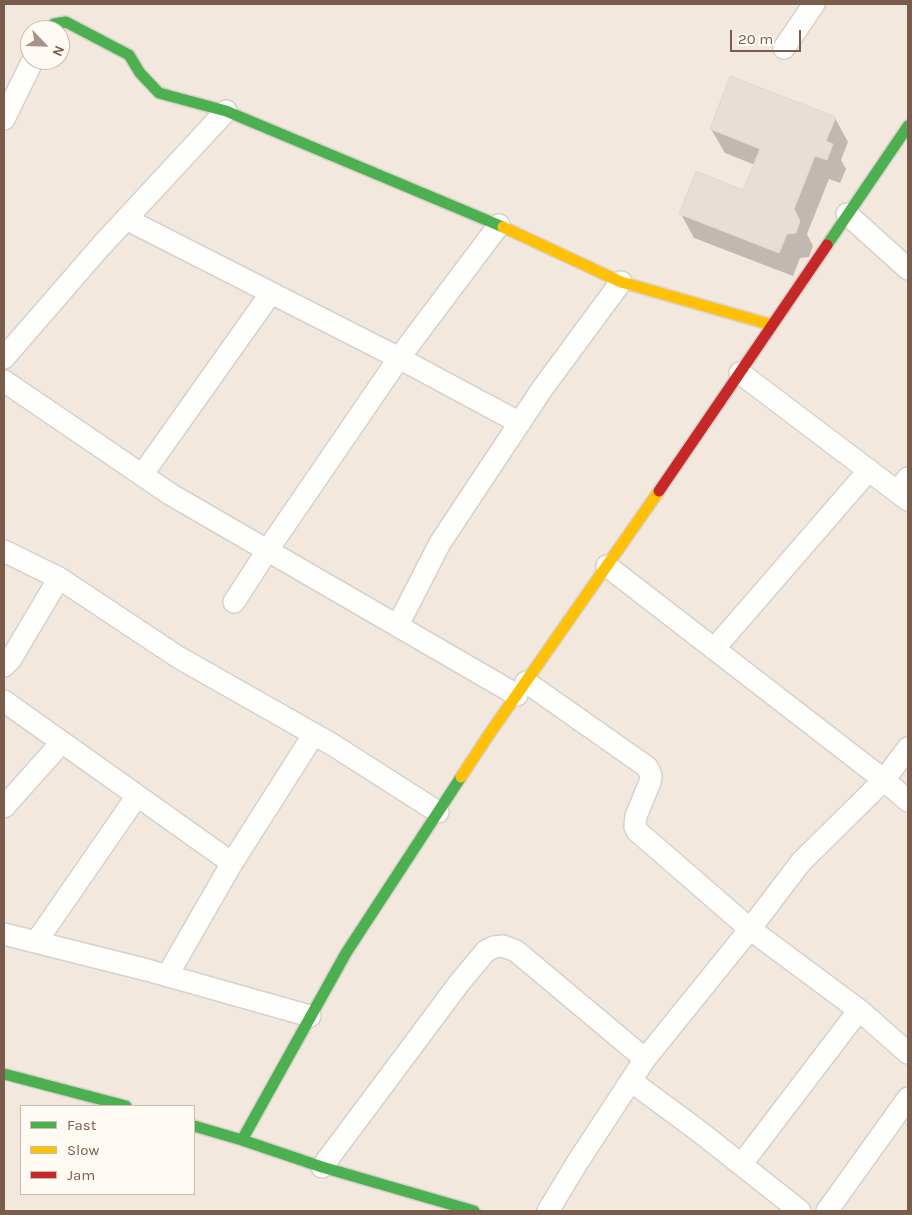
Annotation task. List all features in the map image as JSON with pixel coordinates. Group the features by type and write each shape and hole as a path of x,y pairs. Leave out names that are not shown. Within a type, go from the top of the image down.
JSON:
{"street":[{"path":"784,48 814,4"},
{"path":"70,24 129,55 140,73 159,93 226,111 499,225 621,282 772,325"},
{"path":"4,119 28,70"},
{"path":"4,358 94,253 226,111"},
{"path":"242,1140 346,953 438,812 490,733 740,373 908,126"},
{"path":"848,214 908,269"},
{"path":"126,219 399,358 520,423"},
{"path":"234,602 399,358 499,225"},
{"path":"398,625 440,543 542,389 621,282"},
{"path":"142,476 270,293"},
{"path":"740,373 869,470 905,490"},
{"path":"4,381 170,494 398,625 521,688 647,767 651,777 636,816 635,827 637,831 750,929 858,1010 908,1053"},
{"path":"714,649 869,470"},
{"path":"4,551 59,578 178,657 333,745 438,812"},
{"path":"607,566 884,780 908,801"},
{"path":"4,666 11,659 59,578"},
{"path":"4,701 232,863"},
{"path":"167,976 232,863 314,734"},
{"path":"4,806 62,742"},
{"path":"548,1211 577,1162 645,1059 750,929 801,862 884,780 908,748"},
{"path":"36,942 137,796"},
{"path":"4,934 167,976 310,1016"},
{"path":"322,1166 460,982 486,950 494,947 503,946 516,951 645,1059"},
{"path":"742,1165 858,1010"},
{"path":"4,1074 122,1105"},
{"path":"631,1081 700,1132 800,1211"},
{"path":"827,1211 908,1098"},
{"path":"195,1126 474,1211"}],"shaded area":[{"path":"4,4 908,4 908,1211 4,1211 4,1082 98,1105 20,1105 20,1195 195,1195 195,1105 122,1105 4,1077"}],"building":[{"path":"730,76 836,117 826,141 833,144 827,160 815,156 794,209 800,221 796,233 787,234 779,253 679,214 696,171 743,190 760,149 710,129"}],"traffic: fast":[{"path":"70,24 129,55 140,73 159,93 226,111 503,227"},
{"path":"827,245 908,126"},
{"path":"242,1140 346,953 461,777"},
{"path":"4,1074 122,1105"},
{"path":"195,1126 322,1167 474,1211"}],"traffic: slow":[{"path":"503,227 621,282 772,325"},
{"path":"461,777 659,491"}],"traffic: jam":[{"path":"659,491 827,245"}]}
